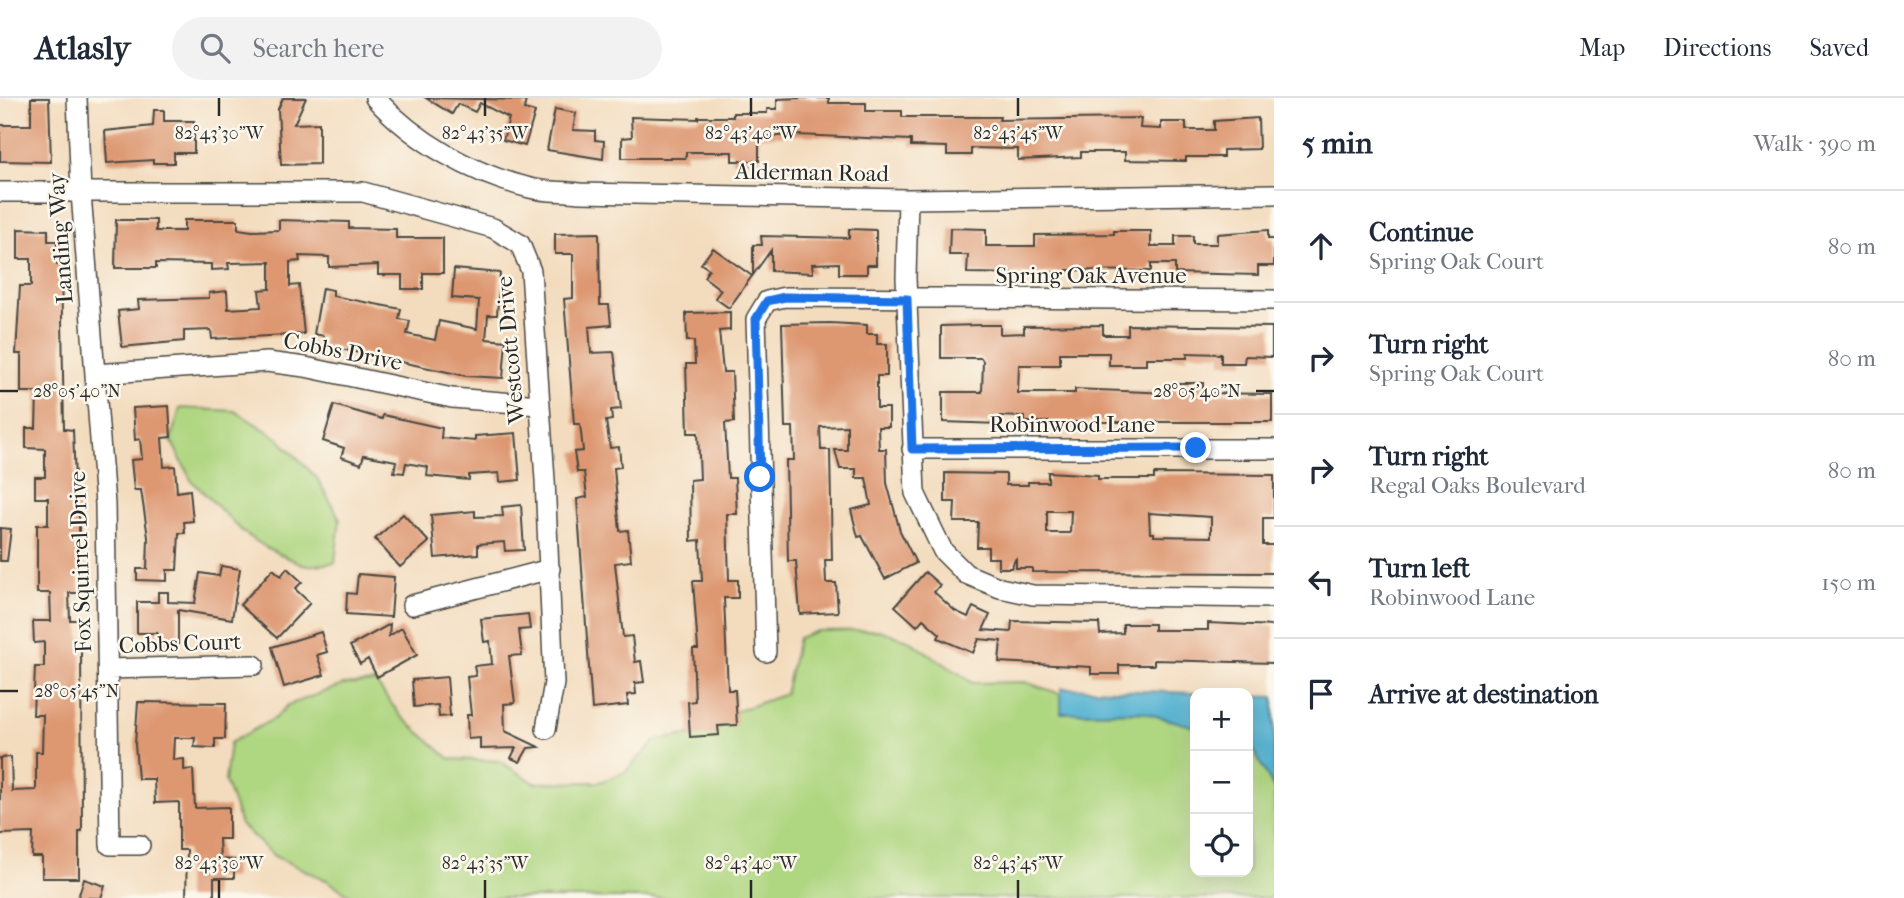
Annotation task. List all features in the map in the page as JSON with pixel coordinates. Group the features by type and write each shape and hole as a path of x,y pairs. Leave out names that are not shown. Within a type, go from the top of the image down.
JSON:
{"street":[{"name":"Landing Way","path":"77,98 94,374"},
{"name":"Alderman Road","path":"375,98 431,147 480,171 531,188 579,193 908,199 1274,194"},
{"name":"Westcott Drive","path":"0,192 363,192 493,228 520,244 531,271 550,569 554,682 546,729"},
{"path":"908,199 907,299 915,492 943,551 966,574 1000,588 1032,595 1274,598"},
{"name":"Spring Oak Avenue","path":"766,652 756,319 767,301 785,297 1274,300"},
{"name":"Cobbs Drive","path":"94,374 268,362 452,398 539,405"},
{"name":"Fox Squirrel Drive","path":"94,374 105,504 110,845 140,845"},
{"name":"Robinwood Lane","path":"912,449 1274,449"},
{"path":"412,605 550,569"},
{"name":"Cobbs Court","path":"108,669 254,666"}],"green space":[{"path":"180,408 235,411 278,438 317,478 340,519 335,563 305,566 267,548 244,533 191,480 171,440"},
{"path":"879,630 908,640 973,683 1025,682 1061,694 1061,713 1142,712 1190,726 1190,877 1253,877 1253,749 1274,789 1274,898 355,898 326,880 274,856 241,825 225,781 230,743 275,718 288,705 343,685 375,682 401,716 450,759 499,761 535,783 600,782 625,772 657,740 718,730 737,711 785,694 798,638 817,631"}],"water":[{"path":"1061,688 1190,693 1190,726 1142,712 1061,713"},
{"path":"1253,696 1274,697 1274,789 1253,749"}],"building":[{"path":"31,98 49,98 51,162 0,161 0,125 31,125"},
{"path":"283,98 306,98 294,124 319,123 319,164 281,165 278,109"},
{"path":"426,98 526,100 524,109 535,112 525,146 503,140 509,118 480,103 475,112 458,104 452,114"},
{"path":"829,98 829,103 866,103 866,111 902,111 902,117 1000,117 999,120 1141,118 1140,128 1161,129 1161,122 1186,122 1186,130 1214,130 1214,121 1258,118 1259,149 1223,150 1223,157 1186,157 1186,161 1125,160 1125,152 1081,152 1081,157 1018,160 1018,149 971,148 971,155 947,155 947,147 911,146 911,140 797,135 759,137 759,161 732,161 732,152 686,152 686,158 622,158 622,138 632,137 631,117 733,117 733,113 767,113 767,109 777,109 777,99"},
{"path":"555,109 576,113 573,130 595,131 595,140 604,141 603,159 547,150"},
{"path":"154,110 164,110 164,121 194,121 194,153 174,153 174,163 153,163 153,160 107,163 105,131 153,126"},
{"path":"116,220 156,220 156,231 184,231 184,220 238,220 238,229 252,231 279,230 279,220 349,222 349,228 396,229 396,238 443,238 443,273 423,273 423,289 402,289 402,275 378,275 378,265 329,267 329,257 299,256 300,261 290,262 290,286 299,285 304,334 212,339 211,330 184,331 184,341 122,347 118,311 139,309 138,300 209,298 209,293 227,291 228,309 261,307 259,290 270,289 270,262 228,263 229,269 211,270 211,264 156,263 156,268 115,268"},
{"path":"950,228 986,229 986,246 1035,246 1035,235 1114,234 1114,231 1151,231 1151,246 1175,246 1175,236 1193,236 1193,244 1217,244 1217,234 1268,230 1268,239 1274,239 1274,266 1258,266 1258,275 1175,273 1175,264 1151,264 1151,271 967,273 968,255 949,255"},
{"path":"18,229 48,230 48,241 57,241 57,265 61,265 64,429 73,430 76,506 79,506 79,593 69,593 70,620 79,620 81,647 82,831 79,831 79,878 42,878 42,857 32,857 33,833 0,834 0,758 11,757 12,791 36,790 36,752 42,752 43,715 33,715 35,667 44,667 44,642 34,643 33,621 51,621 50,593 37,593 37,525 48,525 48,498 35,498 35,477 45,477 45,449 26,448 26,428 36,428 37,392 21,392 21,354 16,354 20,286 31,286 31,259 18,259"},
{"path":"849,229 876,230 876,265 867,265 867,274 839,274 839,263 812,264 813,273 771,271 771,250 753,275 753,245 762,245 761,236 849,238"},
{"path":"599,233 600,305 609,305 611,325 589,327 591,353 614,352 621,409 611,410 612,420 606,421 610,448 619,447 621,467 614,468 620,531 628,530 631,561 615,563 623,637 632,636 635,662 641,661 644,682 635,683 636,694 627,695 628,705 592,709 577,499 587,497 584,472 577,472 574,452 583,451 580,424 574,424 564,299 573,298 573,254 555,254 555,234"},
{"path":"713,248 752,276 729,308 715,298 721,290 704,277 709,269 701,264"},
{"path":"454,269 500,273 497,315 488,315 486,339 506,341 503,378 466,376 322,345 324,336 314,334 322,288 333,290 333,296 401,309 399,319 410,321 407,334 435,340 439,321 477,329 479,300 452,298"},
{"path":"730,312 730,330 719,331 723,372 732,372 734,422 725,423 728,478 735,478 737,514 727,514 729,580 738,580 738,598 724,598 728,690 735,690 737,725 718,726 719,735 690,737 688,702 695,701 693,649 698,649 693,581 702,581 700,540 691,541 690,480 700,479 698,433 688,433 686,364 695,364 694,341 687,341 686,313"},
{"path":"782,324 867,325 867,334 877,334 877,344 887,344 887,376 877,376 877,408 889,408 889,427 878,427 879,449 886,449 887,483 900,531 916,563 885,579 862,536 858,537 851,510 871,505 866,478 856,478 856,469 840,469 835,450 847,450 847,426 820,427 821,450 830,450 832,560 825,560 826,583 836,583 838,612 800,614 796,561 788,561 786,460 794,460 793,427 785,427"},
{"path":"1000,325 1000,334 1024,333 1024,326 1103,325 1103,335 1128,335 1128,325 1272,327 1272,357 1245,356 1244,363 1221,363 1221,354 1187,353 1187,358 1146,358 1146,365 1109,365 1109,353 1060,353 1060,365 1019,365 1018,393 1075,393 1075,389 1170,393 1170,383 1203,383 1203,393 1272,394 1272,422 1025,422 1025,417 1000,416 1000,424 943,422 943,392 982,392 983,361 981,358 941,358 941,326"},
{"path":"334,405 382,419 383,415 442,428 441,438 475,441 475,436 516,433 520,480 500,482 499,473 469,475 469,480 427,476 428,467 406,463 404,473 394,472 396,461 364,455 361,464 341,457 344,448 323,441"},
{"path":"169,406 171,437 162,438 164,467 175,466 177,492 190,490 193,521 184,522 185,533 179,533 177,570 167,570 167,581 137,580 137,569 147,569 148,537 141,490 134,490 131,460 142,459 140,439 135,440 133,408"},
{"path":"1048,472 1098,475 1098,479 1154,479 1154,474 1274,475 1274,518 1263,518 1263,545 1274,545 1274,573 1032,572 1032,568 1016,568 1016,558 1011,568 998,568 998,558 988,558 988,547 977,547 978,522 954,522 955,502 945,502 945,473 1006,474 1006,485 1048,482","holes":["1047,511 1071,511 1070,533 1047,533","1149,513 1211,517 1211,537 1154,536 1154,533 1150,533"]},
{"path":"521,505 524,550 505,551 504,542 478,544 478,554 435,558 431,515 475,511 475,517 503,516 502,507"},
{"path":"403,514 429,542 400,567 375,539"},
{"path":"0,528 11,529 7,561 0,561"},
{"path":"221,566 240,569 232,619 178,610 178,644 157,644 157,633 137,633 137,602 158,602 158,592 168,592 168,602 195,603 200,573 219,576"},
{"path":"287,568 302,582 295,589 310,603 277,638 240,605 273,569 281,576"},
{"path":"925,572 940,585 934,592 955,611 968,617 973,607 990,615 983,630 1011,632 1012,621 1099,623 1100,634 1123,633 1123,624 1154,624 1154,630 1208,630 1208,623 1274,626 1274,663 1154,660 1154,665 1119,665 1119,674 1091,674 1091,667 999,662 1001,641 979,639 973,653 938,638 940,634 923,619 917,626 895,606"},
{"path":"358,574 394,577 391,617 346,614 347,593 356,594"},
{"path":"528,614 530,629 519,630 522,655 509,656 515,703 504,704 505,731 539,747 528,748 520,762 511,758 516,748 480,749 480,738 468,739 467,715 471,715 467,677 476,676 474,666 492,664 490,641 484,642 481,619"},
{"path":"390,624 389,636 402,628 417,655 377,677 368,659 360,664 350,646"},
{"path":"321,632 327,652 317,655 324,675 284,687 272,647"},
{"path":"447,677 450,716 439,717 438,705 414,707 412,680"},
{"path":"138,702 226,703 225,739 215,739 215,748 194,747 195,738 174,738 173,760 184,759 184,770 193,769 195,808 229,807 229,839 219,839 220,859 234,860 234,878 214,878 214,898 186,898 187,850 179,850 179,802 155,803 154,779 138,779 135,744"},
{"path":"84,879 105,886 101,898 78,898"}],"route":[{"path":"760,477 756,319 767,301 785,297 907,299 912,449 1196,448"}]}
